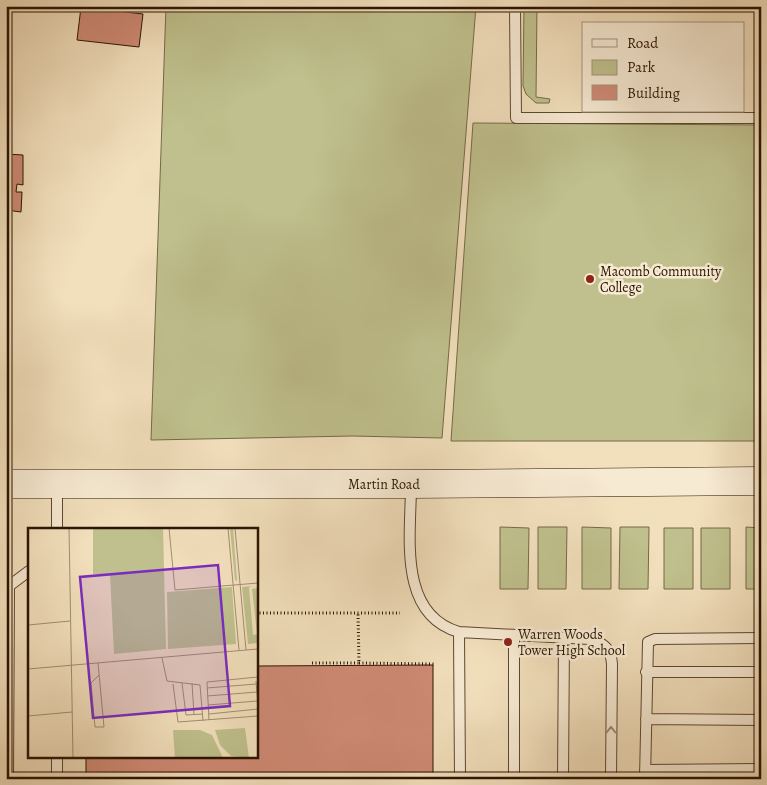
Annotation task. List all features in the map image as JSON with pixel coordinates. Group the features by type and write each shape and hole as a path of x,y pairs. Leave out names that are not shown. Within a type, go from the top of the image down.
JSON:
{"street":[{"name":"Martin Road","path":"6,484 412,484 761,481"}],"lane":[{"path":"515,6 516,118 761,118"},
{"path":"56,528 57,484"},
{"path":"412,484 411,565 414,583 423,605 432,617 450,629 459,632 590,639 604,644 612,659 611,779"},
{"path":"8,779 8,586 28,572"},
{"path":"459,632 460,779"},
{"path":"514,636 514,779"},
{"path":"563,779 564,638"},
{"path":"761,638 655,638 647,646 645,774 761,769"},
{"path":"646,672 761,672"},
{"path":"646,719 761,720"},
{"path":"57,758 58,779"}],"path":[{"path":"258,613 400,613"},
{"path":"358,613 359,663"},
{"path":"312,663 436,664"}],"green space":[{"path":"166,6 476,6 442,438 352,436 151,440"},
{"path":"524,6 537,6 536,97 550,99 549,103 536,103 526,94 523,86"},
{"name":"Macomb Community College","path":"473,123 761,125 761,441 451,441"},
{"path":"500,527 529,528 528,589 500,589"},
{"path":"538,527 567,527 566,589 538,589"},
{"path":"582,527 611,528 611,589 582,589"},
{"path":"620,527 649,527 648,589 619,589"},
{"path":"746,527 761,528 761,589 746,589"},
{"path":"664,528 693,528 693,589 664,589"},
{"path":"701,528 730,528 730,589 701,589"}],"building":[{"path":"81,7 143,14 139,47 77,40"},
{"path":"6,154 23,155 23,185 17,184 16,192 22,192 21,212 6,210"},
{"path":"433,665 433,779 86,779 86,758 258,758 258,666"}],"place":[{"name":"Macomb Community College","path":"590,279"},
{"name":"Warren Woods Tower High School","path":"508,642"}]}
